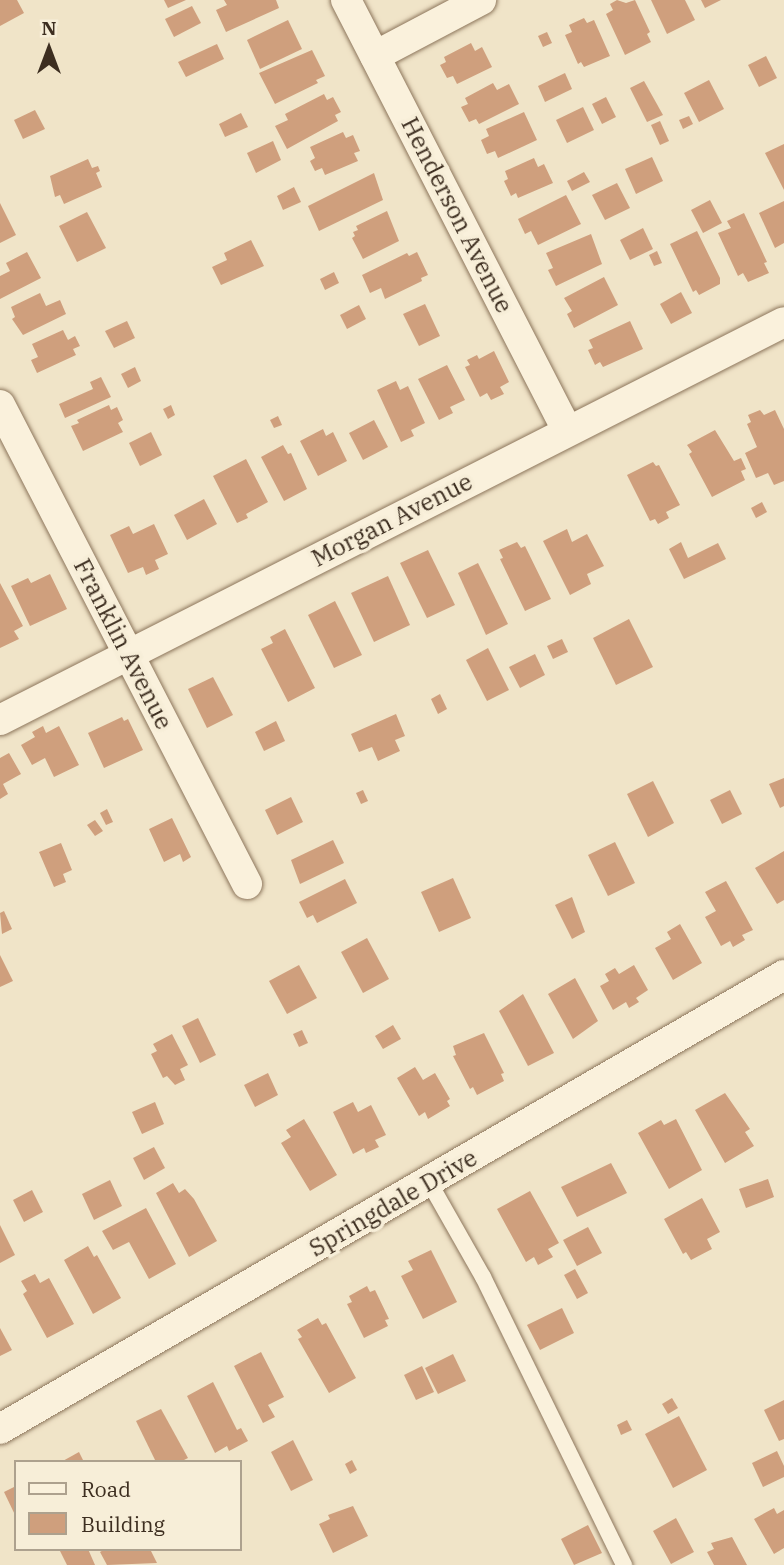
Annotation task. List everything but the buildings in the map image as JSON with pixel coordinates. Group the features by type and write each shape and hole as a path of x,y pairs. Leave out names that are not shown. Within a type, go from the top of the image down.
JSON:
{"street":[{"name":"Henderson Avenue","path":"346,0 567,430"},
{"path":"375,56 481,0"},
{"name":"Morgan Avenue","path":"0,720 129,652 166,637 567,430 784,322"},
{"name":"Franklin Avenue","path":"0,405 129,652 139,680 247,884"},
{"name":"Springdale Drive","path":"0,1429 784,975"}],"lane":[{"path":"429,1182 483,1277 624,1565"}]}
